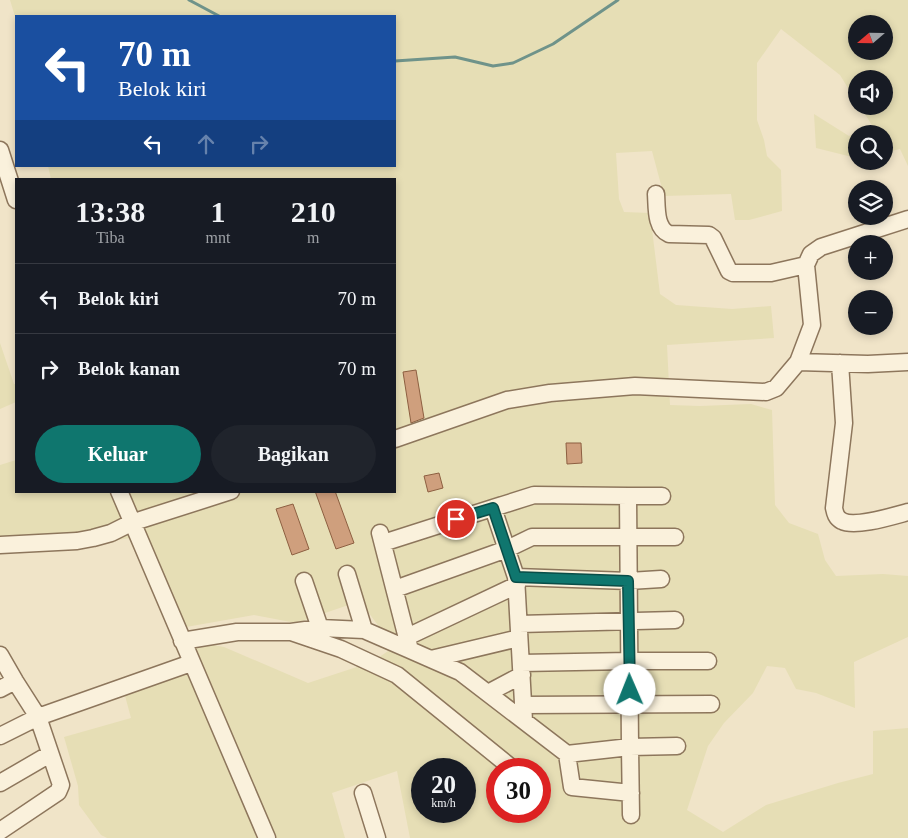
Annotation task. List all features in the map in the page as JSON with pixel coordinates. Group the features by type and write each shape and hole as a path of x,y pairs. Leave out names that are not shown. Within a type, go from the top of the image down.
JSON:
{"street":[{"path":"0,150 15,197"},
{"path":"656,194 661,229 669,234 709,235 713,238 729,271 733,273 771,273 806,265"},
{"path":"396,439 508,400 550,393 635,386 766,392 776,388 798,362 812,325 806,265 811,254 821,247 908,219"},
{"path":"798,362 908,362"},
{"path":"840,363 844,423 834,508 836,515 842,521 853,523 908,512"},
{"path":"120,493 267,838"},
{"path":"0,544 77,541 93,538 111,533 131,523 224,493"},
{"path":"408,643 381,538 534,495 662,496"},
{"path":"628,496 631,815"},
{"path":"493,508 518,500"},
{"path":"493,508 516,581 523,713"},
{"path":"395,589 507,549 532,537 675,537"},
{"path":"347,574 364,630"},
{"path":"408,643 516,581 628,581 661,579"},
{"path":"304,581 320,628"},
{"path":"431,659 519,631 629,621 675,620"},
{"path":"182,641 237,632 291,632 320,628 364,630 408,643 431,659 460,672 488,693 523,713 567,754 572,788 630,793"},
{"path":"291,632 340,649 398,675 500,758"},
{"path":"0,655 14,681 38,716 61,785 58,792 0,831"},
{"path":"488,693 521,669 629,661 708,662"},
{"path":"0,736 38,716 192,663"},
{"path":"0,689 14,681"},
{"path":"523,713 630,704 711,704"},
{"path":"567,754 630,747 677,746"},
{"path":"0,784 50,754"},
{"path":"363,794 377,838"}],"shaded area":[{"path":"10,0 908,0 908,166 900,149 893,151 893,125 872,125 866,115 893,115 893,70 848,70 848,88 840,75 781,29 757,63 757,120 767,156 781,170 782,211 749,220 735,220 731,194 664,196 652,151 616,153 619,199 624,212 650,213 660,294 676,305 732,309 771,306 774,338 667,345 670,405 751,404 772,410 775,505 789,523 818,534 825,560 836,576 883,574 908,576 908,637 854,662 855,708 816,693 796,689 785,668 767,666 753,693 724,723 708,746 687,810 723,832 766,805 873,774 873,731 908,728 908,838 410,838 397,771 332,793 345,838 107,838 101,835 79,805 78,786 64,737 131,718 124,692 189,673 200,665 193,641 224,647 308,683 372,662 394,647 360,601 296,623 254,615 186,627 145,536 48,550 0,550 0,465 15,460 15,493 396,493 396,178 51,178 48,167 396,167 396,15 15,15 15,17"},
{"path":"814,114 848,135 848,156 816,148"},
{"path":"0,343 15,384 15,402 0,409"}],"building":[{"path":"416,370 424,418 411,423 403,372"},
{"path":"566,443 581,443 582,463 567,464"},
{"path":"439,473 443,488 428,492 424,476"},
{"path":"316,493 336,493 354,543 336,549"},
{"path":"293,504 309,549 292,555 276,509"}],"waterway":[{"path":"189,0 217,15"},
{"path":"396,61 455,57 493,66 513,63 553,44 618,0"}],"route":[{"path":"456,519 493,508 516,577 628,581 630,690"}]}
